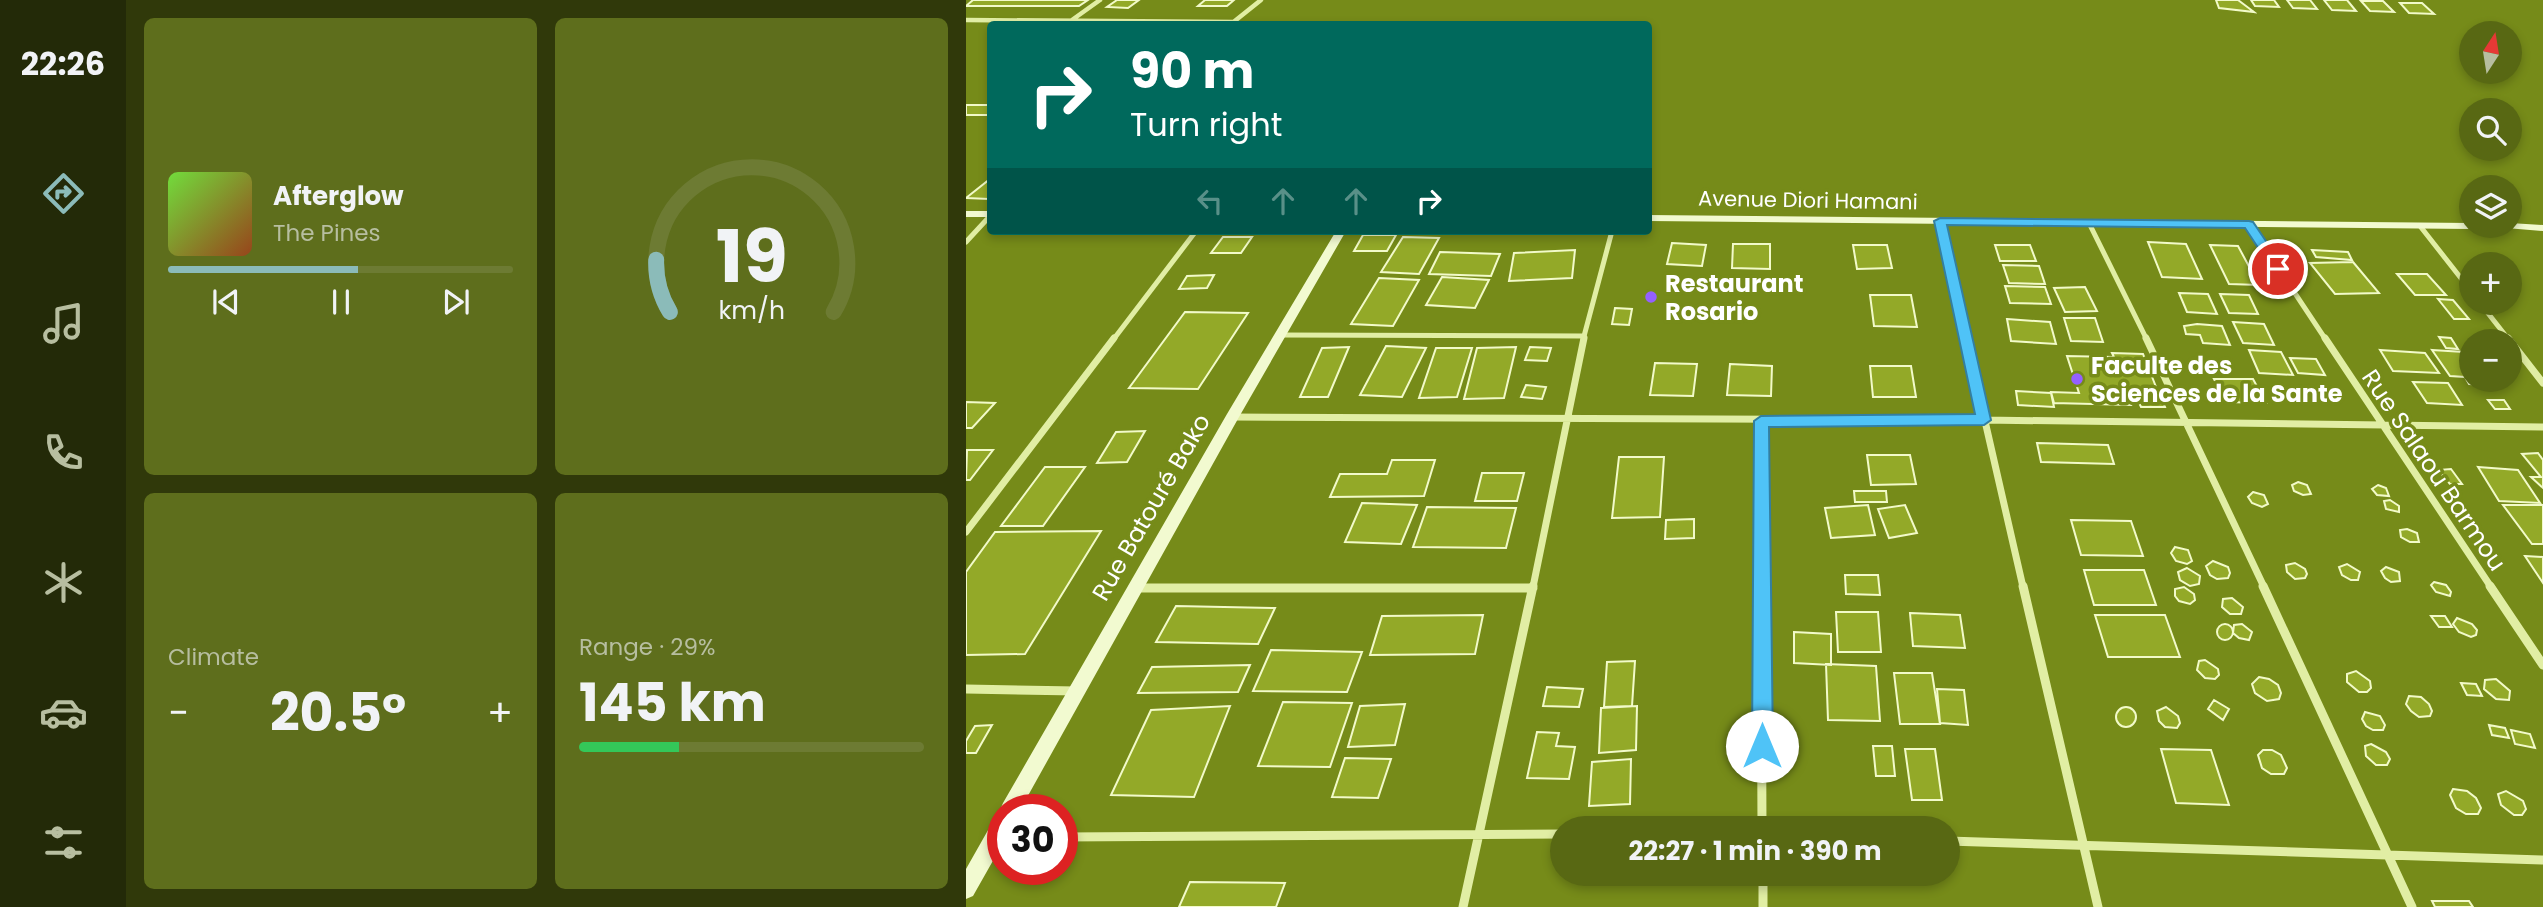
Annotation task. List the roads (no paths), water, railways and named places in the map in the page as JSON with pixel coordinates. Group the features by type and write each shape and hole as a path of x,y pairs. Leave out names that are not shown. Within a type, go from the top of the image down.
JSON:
{"main road":[{"path":"966,214 987,215"},
{"name":"Avenue Diori Hamani","path":"1652,218 2459,226"},
{"path":"2522,227 2543,228"},
{"name":"Rue Batouré Bako","path":"1019,794 1232,417 1339,235"},
{"path":"966,889 987,854"}],"street":[{"path":"1071,20 1100,0"},
{"path":"1235,21 1261,0"},
{"path":"966,20 1125,21"},
{"path":"966,242 987,218"},
{"path":"1940,221 2098,907"},
{"path":"2089,223 2188,423 2412,907"},
{"name":"Rue Salaou Barmou","path":"2249,224 2543,666"},
{"path":"2420,226 2459,276"},
{"path":"966,532 1193,235"},
{"path":"1463,907 1533,588 1584,335 1611,235"},
{"path":"2489,315 2543,383"},
{"path":"1280,335 1584,335"},
{"path":"1232,417 1984,420 2543,427"},
{"path":"1761,421 1762,816"},
{"path":"1135,588 1533,588"},
{"path":"966,689 1077,691"},
{"path":"1078,838 1550,834"},
{"path":"1960,841 2543,860"},
{"path":"1763,886 1763,907"}],"place":[{"name":"Restaurant Rosario","path":"1651,297"},
{"name":"Faculte des Sciences de la Sante","path":"2077,379"}]}
